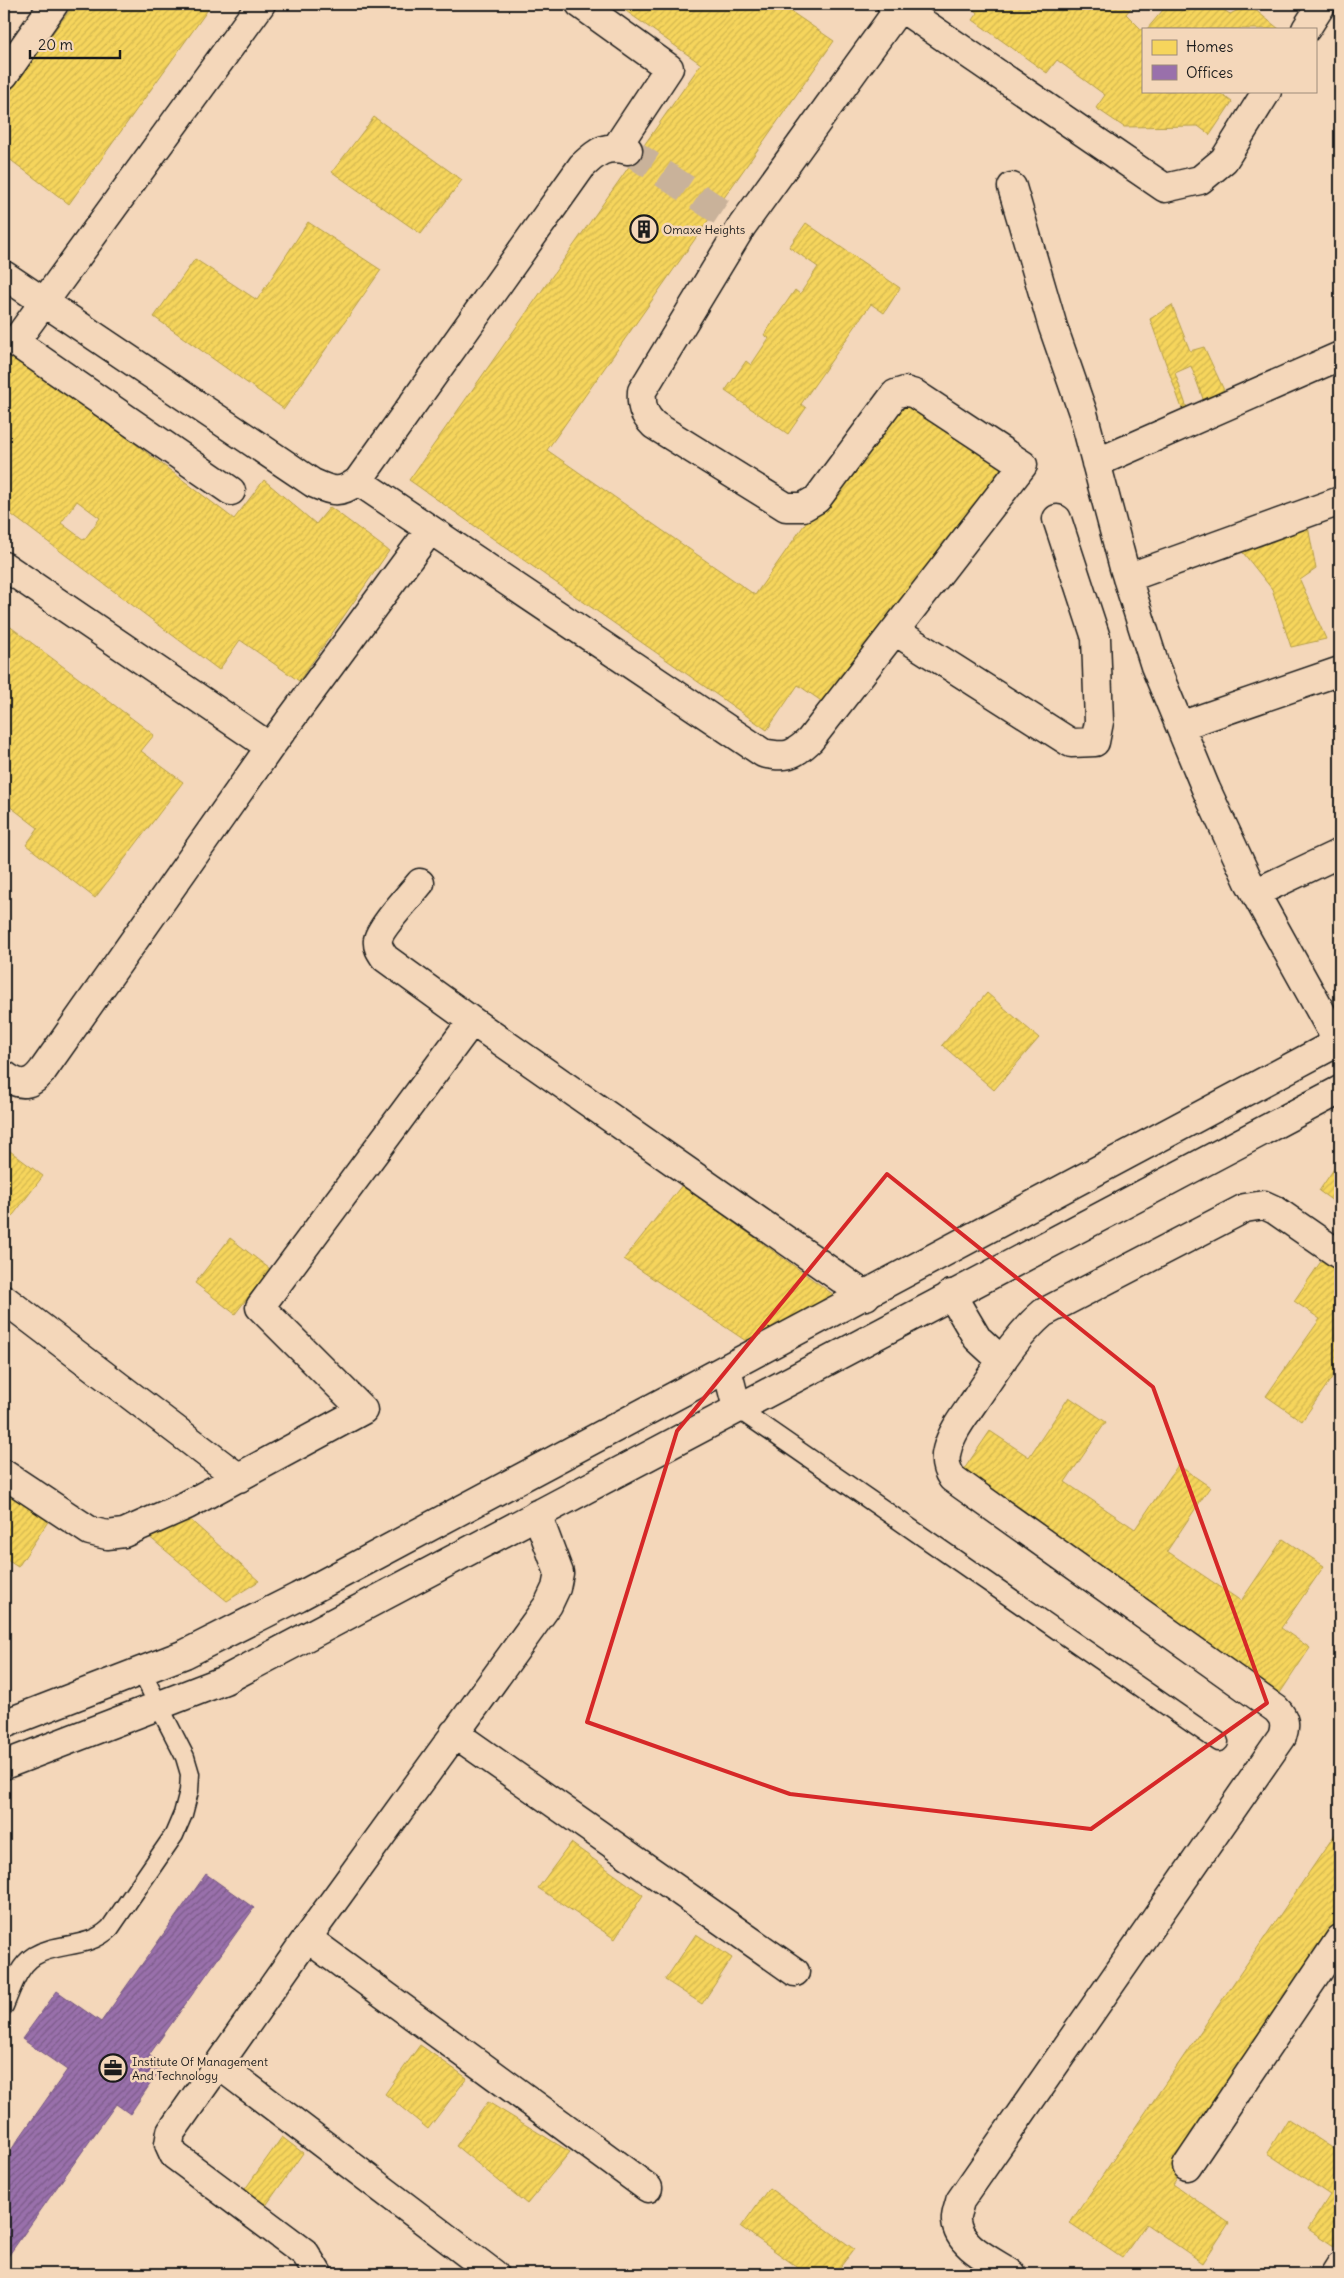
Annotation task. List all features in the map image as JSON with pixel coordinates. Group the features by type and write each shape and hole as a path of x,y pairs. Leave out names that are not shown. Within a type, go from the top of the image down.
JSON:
{"street":[{"path":"4,74 54,4"},
{"path":"231,491 15,342 261,4"},
{"path":"4,275 313,483 330,491 346,490 358,481 582,166 598,150 622,149 669,68 580,4"},
{"path":"1307,28 1322,4"},
{"path":"358,481 763,753 779,756 796,753 810,740 1023,465 915,394 905,391 895,394 817,499 803,507 786,507 654,425 646,417 641,406 642,391 742,226 895,5 1165,188 1200,180 1224,160 1266,92"},
{"path":"4,1724 185,1654 298,1597 1340,1043 1255,893 1206,789 1155,666 1127,578 1083,413 1053,327 1012,187"},
{"path":"1096,463 1340,356"},
{"path":"1127,578 1340,501"},
{"path":"894,631 1072,743 1095,742 1099,722 1096,638 1057,519"},
{"path":"4,1076 11,1081 23,1084 36,1080 44,1070 270,747 430,530"},
{"path":"4,566 270,747"},
{"path":"1180,726 1340,671"},
{"path":"1255,893 1340,853"},
{"path":"420,883 382,930 378,939 379,949 386,958 472,1021 866,1296"},
{"path":"4,1474 90,1530 107,1535 124,1533 238,1478 363,1410 260,1307 472,1021"},
{"path":"4,1765 225,1680 951,1294 1340,1090"},
{"path":"1012,2274 968,2245 960,2233 956,2220 960,2201 1282,1737 1285,1728 1283,1717 1276,1709 952,1478 945,1468 946,1451 953,1433 1002,1361 1030,1324 1044,1313 1245,1208 1264,1205 1275,1210 1340,1255"},
{"path":"951,1294 977,1338 1002,1361"},
{"path":"4,1299 238,1478"},
{"path":"727,1369 737,1408"},
{"path":"318,2274 305,2253 174,2155 169,2144 171,2132 307,1938 548,1605 556,1588 559,1572 537,1514"},
{"path":"454,1733 795,1972"},
{"path":"307,1938 648,2188"},
{"path":"1187,2166 1340,1939"},
{"path":"219,2065 494,2274"},
{"path":"1335,2274 1340,2266"}],"lane":[{"path":"737,1408 1219,1742"},
{"path":"4,2006 21,1970 33,1957 49,1950 100,1938 110,1928 174,1835 183,1814 190,1774 185,1757 157,1706 141,1671"}],"highlighted area":[{"path":"887,1174 1153,1387 1267,1703 1091,1829 790,1794 587,1722 677,1431"}],"building: Homes":[{"path":"74,4 212,4 69,204 4,155 4,100"},
{"name":"Omaxe Heights","path":"616,4 780,4 834,41 547,450 755,595 896,394 1001,468 833,709 798,685 767,730 409,480 701,64"},
{"path":"965,4 1134,4 1126,14 1142,30 1142,92 1218,92 1232,102 1210,135 1198,126 1124,127 1096,108 1105,95 1057,60 1047,73 973,20 978,13"},
{"path":"1168,4 1214,4 1230,14 1249,5 1278,28 1148,28"},
{"path":"374,117 462,180 421,234 332,172"},
{"path":"308,222 381,270 284,409 154,317 195,259 257,300"},
{"path":"806,223 900,288 884,313 871,304 801,404 806,408 788,434 725,391 746,361 751,365 769,338 764,335 795,290 800,294 818,267 789,247"},
{"path":"1172,305 1190,351 1204,347 1229,401 1206,407 1191,366 1175,373 1189,414 1184,414 1150,319"},
{"path":"4,344 234,519 264,480 316,524 330,507 389,551 299,681 240,640 219,670 4,509","holes":["77,501 100,518 84,540 61,523"]},
{"path":"1308,526 1316,569 1300,580 1326,639 1291,647 1272,589 1240,549"},
{"path":"4,622 154,735 141,751 183,782 95,898 26,845 38,828 4,802"},
{"path":"987,993 1039,1038 994,1090 942,1045"},
{"path":"6,1148 43,1176 4,1227 4,1150"},
{"path":"1340,1160 1340,1206 1319,1191"},
{"path":"682,1185 834,1295 749,1343 624,1259"},
{"path":"230,1238 270,1269 235,1314 195,1283"},
{"path":"1324,1257 1340,1268 1340,1366 1302,1421 1266,1396 1320,1319 1294,1301"},
{"path":"1069,1397 1106,1422 1065,1482 1135,1529 1178,1465 1210,1487 1167,1551 1241,1601 1283,1539 1324,1566 1281,1628 1310,1648 1280,1693 960,1475 990,1431 1029,1457"},
{"path":"4,1482 53,1514 18,1567 4,1558"},
{"path":"187,1517 259,1581 227,1601 142,1531"},
{"path":"1340,1827 1340,1938 1173,2184 1229,2223 1203,2263 1146,2224 1122,2258 1070,2223"},
{"path":"571,1843 643,1895 615,1939 538,1888"},
{"path":"696,1934 732,1958 702,2004 665,1980"},
{"path":"420,2045 467,2078 428,2129 385,2094"},
{"path":"488,2102 570,2152 527,2204 456,2146"},
{"path":"1288,2119 1340,2153 1340,2250 1308,2229 1330,2195 1267,2153"},
{"path":"282,2137 303,2153 260,2214 238,2199"},
{"path":"769,2188 854,2249 835,2274 807,2274 741,2227"}],"building: Offices":[{"name":"Institute Of Management And Technology","path":"206,1874 254,1908 149,2055 163,2065 130,2114 116,2104 4,2262 4,2160 67,2070 22,2039 57,1991 101,2022"}],"tunnel":[{"path":"628,150 742,226"}],"place":[{"name":"Omaxe Heights","path":"644,229"},
{"name":"Institute Of Management And Technology","path":"113,2068"}]}
